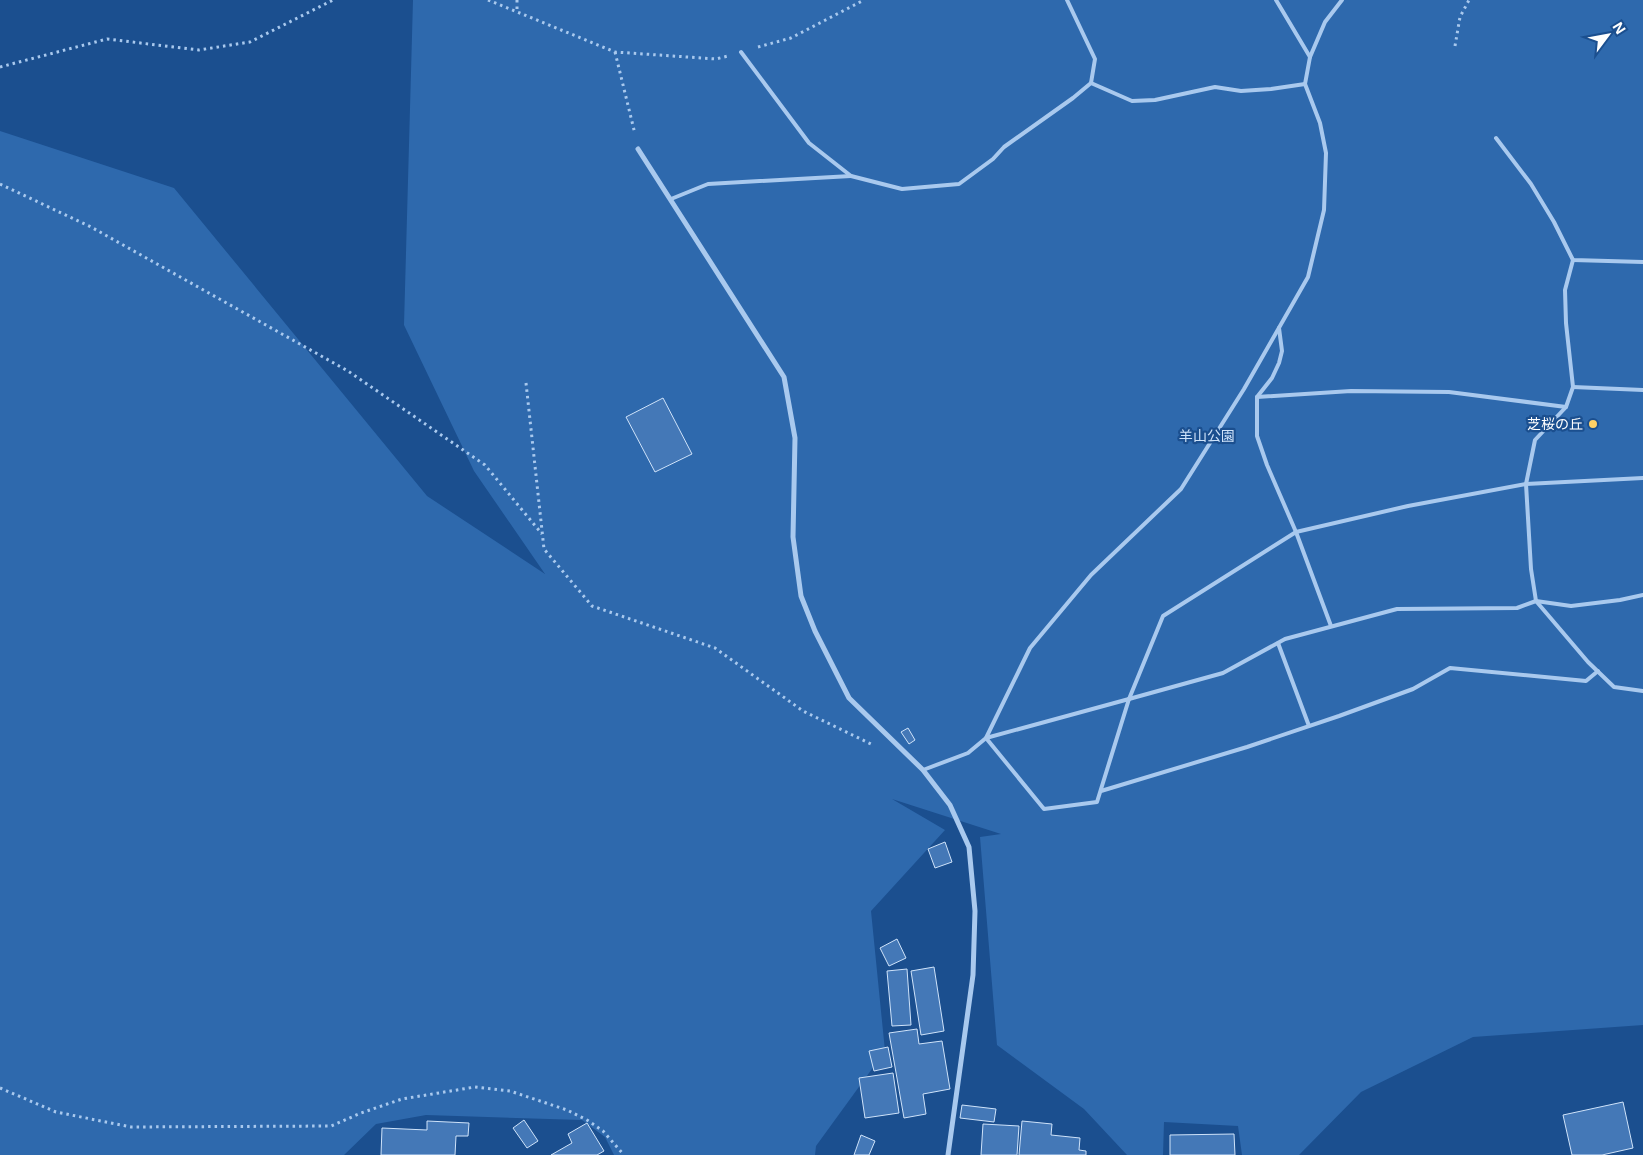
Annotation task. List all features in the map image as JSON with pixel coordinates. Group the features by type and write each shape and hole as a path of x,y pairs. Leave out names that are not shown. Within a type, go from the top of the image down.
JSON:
{"street":[{"path":"638,149 784,377 795,438 793,537 801,596 815,631 849,698 923,770 950,806 969,847 975,911 974,976 948,1155"}],"lane":[{"path":"671,199 708,184 851,176 902,189 959,184 993,159 1004,146 1073,98 1091,83 1095,59 1067,0"},
{"path":"1276,0 1310,57"},
{"path":"923,770 968,753 986,738 1030,648 1091,575 1181,489 1244,389 1308,277 1324,210 1326,152 1320,123 1305,84 1310,57 1325,22 1342,0"},
{"path":"741,52 809,143 851,176"},
{"path":"1091,83 1132,101 1155,100 1215,87 1241,91 1305,84"},
{"path":"1496,138 1531,184 1554,222 1573,260 1565,290 1566,323 1573,387 1566,407 1536,440 1526,484 1531,570 1536,601 1588,662 1614,687 1643,691"},
{"path":"1573,260 1643,262"},
{"path":"1279,328 1282,350 1278,363 1272,378 1257,397 1257,436 1267,465 1296,532 1331,626"},
{"path":"1573,387 1643,390"},
{"path":"1257,397 1351,391 1449,392 1566,407"},
{"path":"986,738 1044,809 1097,802 1129,699 1164,616 1296,532 1408,506 1526,484 1643,478"},
{"path":"986,738 1223,673 1286,639 1397,609 1517,608 1536,601 1571,606 1643,595"},
{"path":"1278,643 1309,726"},
{"path":"1101,791 1309,726 1413,689 1450,668 1586,681 1598,671"}],"path":[{"path":"0,67 107,39 199,50 250,42 333,0"},
{"path":"488,0 615,52 716,59 791,38 864,0"},
{"path":"517,0 517,11"},
{"path":"1455,46 1460,17 1469,0"},
{"path":"615,52 638,149"},
{"path":"0,184 91,227 348,371 484,465 542,534"},
{"path":"526,383 544,549 592,606 715,648 803,711 872,745"},
{"path":"0,1088 56,1112 131,1127 331,1126 361,1112 402,1099 475,1086 510,1091 567,1110 587,1120 602,1131 624,1155"}],"green space":[{"name":"羊山公園","path":"413,0 1643,0 1643,1025 1473,1037 1361,1092 1299,1155 1242,1155 1238,1126 1164,1122 1163,1155 1127,1155 1084,1109 997,1045 980,837 1001,834 892,799 945,830 871,911 885,1051 816,1146 815,1155 614,1155 605,1137 582,1120 426,1115 376,1124 344,1155 0,1155 0,131 174,188 427,496 545,574 474,471 404,325"}],"building":[{"path":"663,398 692,454 655,472 626,417"},
{"path":"908,728 915,740 909,744 901,732"},
{"path":"945,842 952,862 935,868 928,849"},
{"path":"897,939 906,958 889,966 880,948"},
{"path":"934,967 944,1031 921,1035 911,971"},
{"path":"907,969 911,1025 892,1026 887,971"},
{"path":"917,1029 919,1044 942,1041 950,1089 923,1094 926,1114 904,1118 889,1033"},
{"path":"888,1047 892,1067 874,1071 869,1051"},
{"path":"893,1073 899,1113 865,1118 859,1078"},
{"path":"1623,1102 1633,1148 1602,1155 1572,1155 1563,1115"},
{"path":"962,1105 996,1109 994,1122 960,1118"},
{"path":"524,1120 538,1141 527,1148 513,1128"},
{"path":"427,1121 469,1123 468,1136 456,1136 455,1155 381,1155 382,1128 427,1130"},
{"path":"1022,1121 1052,1124 1051,1135 1080,1138 1079,1150 1086,1151 1086,1155 1019,1155"},
{"path":"587,1123 604,1151 597,1155 551,1155 572,1143 568,1134"},
{"path":"983,1124 1019,1126 1017,1155 981,1155"},
{"path":"1234,1134 1235,1155 1170,1155 1170,1135"},
{"path":"861,1135 875,1141 869,1155 854,1155"}],"place":[{"name":"芝桜の丘","path":"1593,424"}]}
